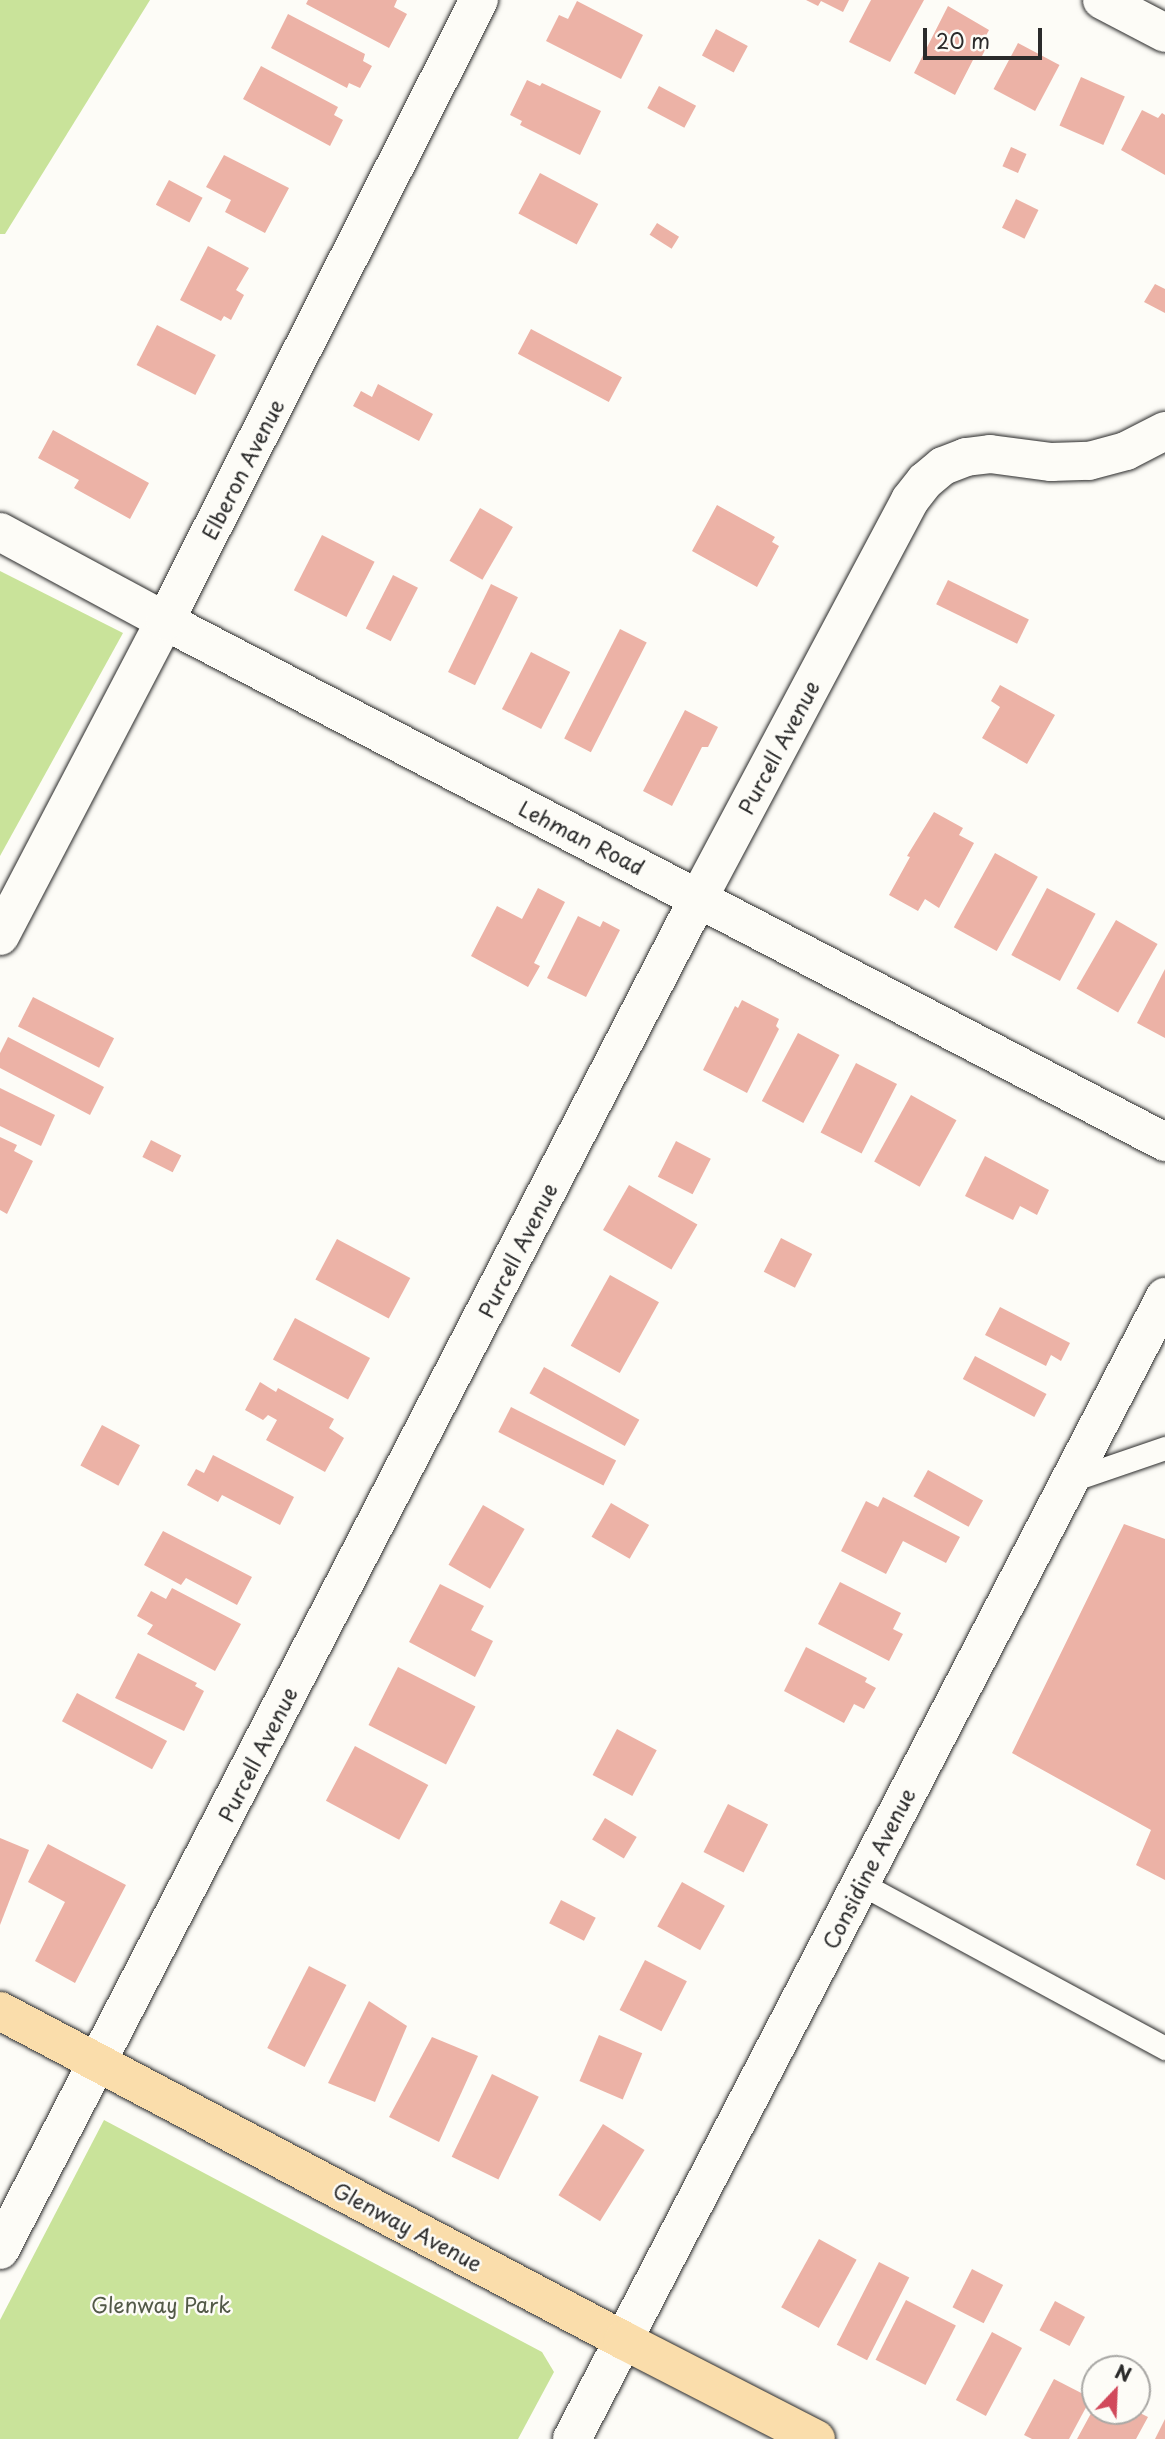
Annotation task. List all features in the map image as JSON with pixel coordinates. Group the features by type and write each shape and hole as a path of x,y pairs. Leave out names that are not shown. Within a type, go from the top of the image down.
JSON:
{"main road":[{"name":"Glenway Avenue","path":"0,2011 622,2340 817,2439"}],"street":[{"name":"Elberon Avenue","path":"0,936 164,621 480,0"},
{"path":"1102,0 1165,33"},
{"name":"Purcell Avenue","path":"0,2250 699,897 910,500 925,481 943,466 966,457 990,454 1051,463 1089,461 1126,451 1165,431"},
{"name":"Lehman Road","path":"0,532 164,621 699,897 1165,1142"},
{"name":"Considine Avenue","path":"572,2439 1165,1297"}],"lane":[{"path":"1069,1481 1165,1448"},
{"path":"860,1883 1165,2048"}],"green space":[{"path":"0,0 150,0 5,234 0,234"},
{"path":"0,571 123,633 0,856"},
{"name":"Glenway Park","path":"104,2120 542,2352 554,2372 518,2439 0,2439 0,2320"}],"building":[{"path":"308,0 397,0 394,7 407,14 389,48 306,4"},
{"path":"806,0 849,0 843,12 821,1 818,6"},
{"path":"871,0 924,0 890,62 849,42"},
{"path":"577,1 643,35 621,79 546,41 559,15 568,19"},
{"path":"948,6 989,30 980,47 985,50 980,60 974,58 955,95 914,73"},
{"path":"288,14 365,54 363,61 372,66 360,88 349,83 347,88 271,48"},
{"path":"716,29 748,46 734,72 702,55"},
{"path":"1018,43 1059,65 1035,111 994,89"},
{"path":"261,66 338,107 334,115 343,120 330,146 243,99"},
{"path":"1081,77 1125,97 1103,145 1059,125"},
{"path":"527,80 540,86 542,83 601,111 580,155 520,125 522,121 510,115"},
{"path":"659,86 696,106 684,128 647,108"},
{"path":"1142,110 1158,118 1162,113 1165,115 1165,175 1121,150"},
{"path":"1011,147 1027,154 1018,173 1002,166"},
{"path":"224,155 289,188 265,233 225,212 231,200 206,187"},
{"path":"540,173 598,204 577,245 518,214"},
{"path":"169,180 203,198 189,223 156,205"},
{"path":"1016,199 1038,210 1024,239 1002,228"},
{"path":"657,223 679,237 672,249 650,235"},
{"path":"208,246 249,268 236,290 244,295 231,320 224,316 221,321 180,300"},
{"path":"1155,284 1165,289 1165,313 1144,302"},
{"path":"157,325 216,355 195,395 137,365"},
{"path":"531,329 622,377 609,402 518,354"},
{"path":"378,384 433,414 419,441 353,406 361,391 372,397"},
{"path":"53,430 149,483 130,519 74,488 79,480 38,458"},
{"path":"717,505 775,537 772,542 779,546 757,587 692,551"},
{"path":"480,508 513,527 482,580 450,561"},
{"path":"322,535 375,562 346,617 294,590"},
{"path":"393,575 418,588 391,641 366,628"},
{"path":"948,580 1029,619 1017,644 936,604"},
{"path":"491,584 518,597 475,685 448,672"},
{"path":"620,629 647,643 591,752 564,739"},
{"path":"531,652 570,672 541,729 502,709"},
{"path":"1000,685 1055,715 1027,764 982,738 1000,707 991,701"},
{"path":"685,710 718,727 708,747 702,747 672,806 643,791"},
{"path":"934,812 963,828 959,835 974,843 939,908 925,899 918,911 889,895 910,857 907,856"},
{"path":"995,853 1038,877 997,951 954,927"},
{"path":"538,888 565,902 534,963 540,966 528,987 471,956 497,906 522,919"},
{"path":"1047,888 1096,914 1060,981 1011,955"},
{"path":"578,916 600,927 603,921 620,930 586,997 547,978"},
{"path":"1116,920 1158,944 1118,1012 1076,988"},
{"path":"1165,969 1165,1038 1137,1023"},
{"path":"33,997 114,1038 99,1068 18,1026"},
{"path":"742,1000 779,1019 776,1026 779,1029 747,1093 703,1070 735,1006 738,1008"},
{"path":"798,1033 839,1055 803,1123 762,1101"},
{"path":"8,1037 104,1087 90,1115 0,1068 0,1053"},
{"path":"856,1063 897,1084 862,1153 821,1132"},
{"path":"0,1088 55,1115 41,1146 0,1126"},
{"path":"911,1095 956,1120 920,1187 874,1161"},
{"path":"0,1137 17,1145 14,1151 33,1161 7,1214 0,1210"},
{"path":"151,1140 181,1155 173,1172 142,1157"},
{"path":"676,1141 711,1159 693,1194 658,1177"},
{"path":"985,1156 1049,1190 1037,1215 1020,1206 1013,1220 965,1196"},
{"path":"629,1185 697,1224 671,1270 603,1230"},
{"path":"781,1238 812,1254 795,1288 764,1272"},
{"path":"337,1239 410,1278 389,1319 315,1280"},
{"path":"610,1275 659,1302 620,1373 571,1346"},
{"path":"1000,1307 1070,1343 1061,1361 1051,1355 1046,1366 985,1335"},
{"path":"295,1318 370,1358 348,1399 273,1359"},
{"path":"975,1356 1047,1394 1034,1417 963,1379"},
{"path":"544,1367 639,1420 625,1446 529,1393"},
{"path":"260,1382 276,1392 278,1388 334,1419 329,1428 344,1438 325,1472 266,1440 277,1420 268,1415 263,1420 245,1410"},
{"path":"511,1407 616,1461 603,1486 498,1432"},
{"path":"102,1425 140,1445 118,1486 80,1466"},
{"path":"213,1455 294,1497 280,1525 222,1495 218,1502 187,1485 196,1469 204,1473"},
{"path":"928,1470 983,1501 969,1527 913,1496"},
{"path":"883,1497 960,1537 946,1563 903,1541 886,1574 841,1551 866,1501 878,1507"},
{"path":"611,1503 649,1525 630,1559 592,1537"},
{"path":"483,1505 525,1529 490,1589 449,1565"},
{"path":"1124,1524 1165,1539 1165,1880 1136,1865 1151,1830 1012,1753"},
{"path":"163,1531 252,1577 237,1605 186,1578 181,1585 144,1565"},
{"path":"840,1582 901,1613 893,1629 903,1634 889,1661 818,1624"},
{"path":"440,1584 484,1606 471,1630 493,1641 475,1677 409,1642"},
{"path":"172,1588 241,1624 215,1671 147,1634 153,1625 137,1616 151,1591 166,1599"},
{"path":"806,1647 867,1678 865,1682 876,1688 864,1709 854,1704 844,1723 784,1691"},
{"path":"138,1653 197,1683 195,1686 204,1691 184,1731 115,1698"},
{"path":"398,1667 476,1706 446,1764 368,1725"},
{"path":"77,1693 167,1741 152,1769 62,1721"},
{"path":"617,1729 657,1750 632,1796 593,1775"},
{"path":"355,1746 428,1785 399,1840 326,1801"},
{"path":"728,1804 768,1824 744,1873 703,1852"},
{"path":"605,1818 637,1837 624,1858 592,1839"},
{"path":"0,1838 29,1850 0,1925"},
{"path":"48,1844 126,1885 75,1983 35,1961 65,1902 28,1882"},
{"path":"682,1882 725,1906 700,1950 657,1927"},
{"path":"561,1900 596,1918 584,1941 549,1923"},
{"path":"645,1960 687,1981 661,2031 620,2010"},
{"path":"309,1966 346,1985 305,2067 267,2048"},
{"path":"369,2001 407,2026 375,2102 328,2083"},
{"path":"599,2035 642,2053 623,2099 579,2081"},
{"path":"432,2037 478,2056 439,2142 389,2117"},
{"path":"492,2074 539,2097 498,2179 452,2157"},
{"path":"603,2124 645,2150 600,2221 558,2195"},
{"path":"819,2239 857,2260 819,2328 781,2307"},
{"path":"879,2262 909,2277 867,2360 837,2345"},
{"path":"972,2269 1003,2285 984,2323 952,2307"},
{"path":"906,2300 956,2325 925,2385 876,2360"},
{"path":"1055,2301 1085,2317 1070,2346 1040,2330"},
{"path":"992,2332 1022,2348 986,2416 956,2400"},
{"path":"1054,2379 1081,2393 1081,2417 1069,2439 1032,2439 1024,2435"},
{"path":"1165,2419 1165,2439 1155,2439"},
{"path":"1085,2425 1144,2425 1136,2439 1077,2439"}]}
